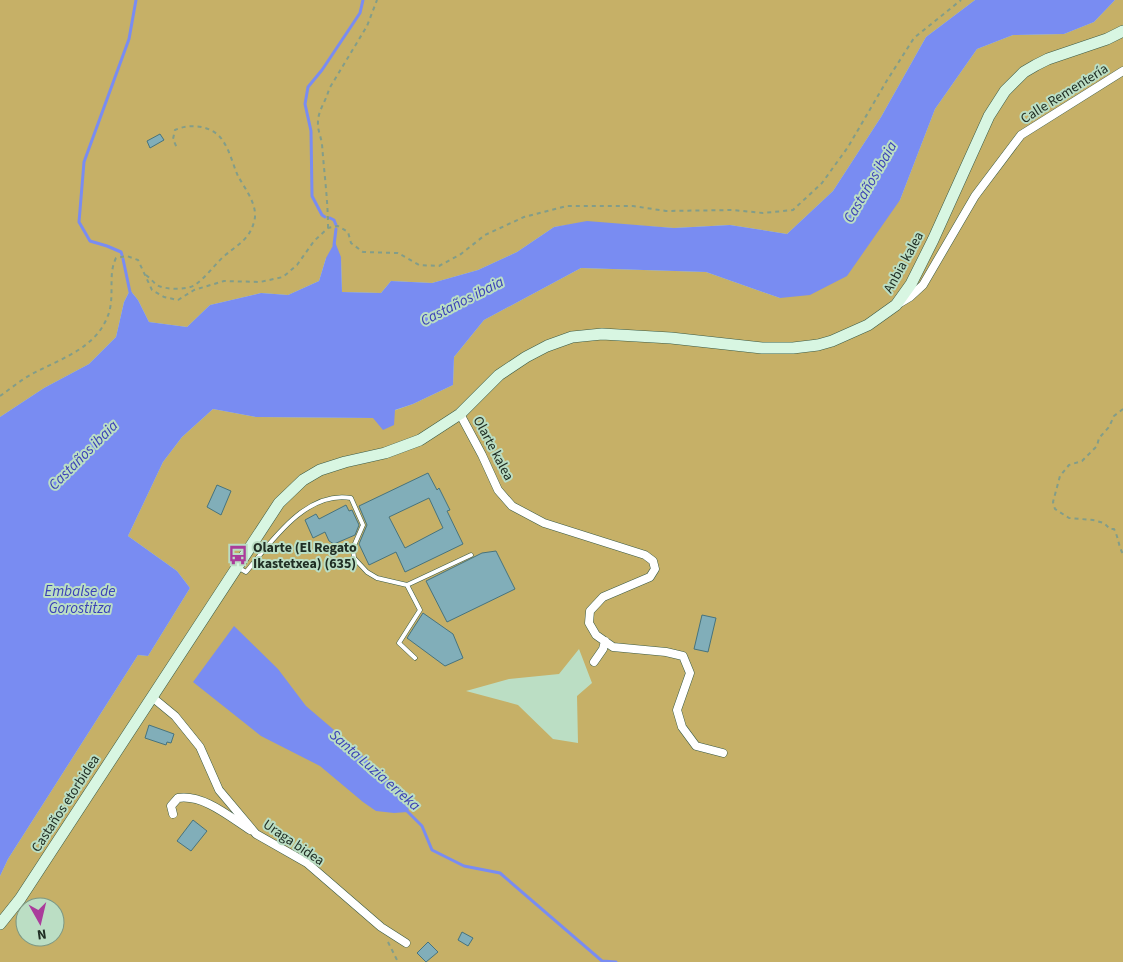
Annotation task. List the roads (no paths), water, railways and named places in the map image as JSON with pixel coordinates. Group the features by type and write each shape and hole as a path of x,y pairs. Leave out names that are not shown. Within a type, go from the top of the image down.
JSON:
{"street":[{"name":"Anbia kalea","path":"460,414 499,375 526,356 547,346 572,338 602,334 671,338 762,348 805,347 846,336 868,324 896,305 911,284 989,116 1005,91 1024,72 1036,65 1048,59 1107,39 1123,31"},
{"name":"Calle Rementería","path":"896,305 910,297 923,286 975,196 1021,135 1123,71"},
{"name":"Olarte kalea","path":"152,697 279,503 303,480 320,470 332,466 409,445 440,428 460,414 498,490 512,506 544,523 645,555 653,561 655,569 650,577 602,597 590,611 589,623 596,635 605,641"},
{"path":"594,662 603,649 605,641 613,647 666,652 683,656 690,673 677,710 682,727 696,746 723,753"},
{"name":"Uraga bidea","path":"152,697 176,716 200,747 219,790 256,834 307,864 381,927 406,943"},
{"name":"Castaños etorbidea","path":"0,924 20,899 152,697"},
{"path":"173,814 171,806 178,798 196,799 212,806 256,834"}],"lane":[{"path":"237,567 246,572 289,521 301,512 315,504 343,497 351,498 363,525 353,548 354,558 367,572 377,578 407,585 470,555"},
{"path":"407,585 420,610 399,643 415,658"}],"water":[{"name":"Embalse de Gorostitza","path":"975,0 1115,0 1094,22 1064,34 1013,35 977,49 935,109 900,200 847,276 810,295 780,298 706,272 581,268 484,320 454,357 453,385 413,404 395,410 394,425 383,430 373,418 256,417 213,409 182,437 163,462 128,536 177,571 190,588 148,656 138,655 8,859 0,876 0,417 44,388 89,364 116,337 124,302 130,290 138,300 149,322 187,327 210,305 261,293 288,295 319,281 326,258 335,242 341,257 342,292 381,293 391,281 432,283 478,270 517,252 554,227 587,221 674,228 730,225 787,234 833,191 881,117 926,37"},
{"path":"234,626 278,669 306,706 404,794 410,802 408,812 376,811 320,766 261,736 193,682"}],"waterway":[{"path":"122,255 121,252 90,241 79,222 84,162 129,39 136,0"},
{"path":"325,217 312,196 311,131 305,104 308,87 322,70 360,13 363,0"},
{"path":"330,218 334,220 336,225"},
{"path":"334,245 336,229"},
{"path":"123,259 130,292"},
{"name":"Santa Luzia erreka","path":"406,810 422,826 432,850 464,866 500,873 602,961 616,962"}],"place":[{"name":"Olarte (El Regato Ikastetxea) (635)","path":"238,555"}],"water label":[{"name":"Castaños ibaia","path":"870,182"},
{"name":"Castaños ibaia","path":"462,301"},
{"name":"Castaños ibaia","path":"83,455"}]}
